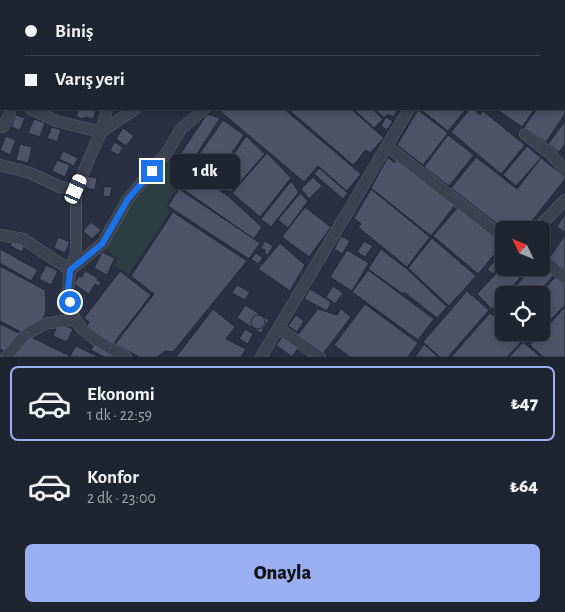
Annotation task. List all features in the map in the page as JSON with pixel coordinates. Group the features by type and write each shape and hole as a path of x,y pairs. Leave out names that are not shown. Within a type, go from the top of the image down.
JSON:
{"street":[{"path":"0,126 3,127 10,114 10,110"},
{"path":"33,110 56,121 101,132 134,110"},
{"path":"107,110 101,132 76,189 76,253 70,270 68,291 72,313 80,328 93,338 126,357"},
{"path":"70,270 102,244 128,199 167,152 180,129 203,110"},
{"path":"261,357 408,110"},
{"path":"525,134 552,155 565,171"},
{"path":"386,146 495,231"},
{"path":"0,165 30,173 60,187 76,189"},
{"path":"545,221 565,200"},
{"path":"0,234 23,239 70,270"},
{"path":"550,266 565,278"},
{"path":"6,357 25,335 44,324 75,318"},
{"path":"278,328 320,357"}],"shaded area":[{"path":"173,153 187,164 186,174 167,204 169,214 129,274 115,266 117,258 106,249 128,206"}],"building":[{"path":"79,110 96,110 93,119 76,117"},
{"path":"285,110 361,174 347,191 318,166 304,182 220,111"},
{"path":"289,110 352,110 384,138 370,153 366,150 353,165"},
{"path":"354,110 373,110 383,119 374,128"},
{"path":"376,110 397,110 393,117 388,114 384,118"},
{"path":"418,110 448,133 423,165 397,145"},
{"path":"421,110 465,110 448,131"},
{"path":"469,110 474,110 480,115 483,111 525,145 501,174 451,132"},
{"path":"497,110 534,110 522,127"},
{"path":"536,110 565,110 565,114 546,142 524,127"},
{"path":"207,114 220,118 192,162 179,156"},
{"path":"16,115 25,118 20,130 11,127"},
{"path":"386,117 393,121 387,130 381,126"},
{"path":"34,119 45,123 40,137 28,133"},
{"path":"223,120 244,135 215,178 193,163"},
{"path":"565,121 565,144 559,152 548,144"},
{"path":"52,127 61,130 57,142 47,138"},
{"path":"123,128 134,136 126,146 116,139"},
{"path":"448,135 474,155 449,186 424,167"},
{"path":"6,136 16,140 10,155 0,150"},
{"path":"246,136 265,154 231,192 217,179"},
{"path":"114,142 123,147 119,155 110,151"},
{"path":"20,144 32,147 28,163 16,160"},
{"path":"527,146 541,158 516,186 503,175"},
{"path":"63,151 78,158 74,166 59,159"},
{"path":"267,153 291,178 260,217 232,193"},
{"path":"388,157 394,163 399,157 456,204 431,236 371,188"},
{"path":"476,157 517,189 541,158 565,177 532,221 495,222 451,188"},
{"path":"57,160 70,165 65,177 52,171"},
{"path":"319,168 348,193 343,199 314,174"},
{"path":"192,171 228,196 262,227 254,239 180,187"},
{"path":"86,176 97,178 95,190 83,187"},
{"path":"313,177 322,186 309,199 301,189"},
{"path":"291,181 299,192 271,227 261,219"},
{"path":"104,186 112,187 110,197 103,196"},
{"path":"179,189 260,243 249,259 168,206"},
{"path":"371,189 430,237 407,267 358,227 361,224 354,218"},
{"path":"300,193 308,201 288,228 278,220"},
{"path":"459,206 495,236 495,254 478,274 433,236"},
{"path":"305,207 331,227 309,257 282,237"},
{"path":"173,212 247,261 173,352 165,351 157,357 139,357 115,344 154,294 131,276"},
{"path":"565,214 565,232 557,227"},
{"path":"91,222 101,230 92,239 83,231"},
{"path":"565,235 565,275 550,262 550,257"},
{"path":"341,236 350,241 342,254 334,249"},
{"path":"58,237 70,242 65,253 54,248"},
{"path":"432,238 476,276 449,306 408,268"},
{"path":"13,240 25,245 22,252 10,246"},
{"path":"265,241 273,246 268,255 261,248"},
{"path":"364,241 373,246 365,257 357,252"},
{"path":"280,243 305,265 290,291 258,269"},
{"path":"0,249 38,270 31,281 0,263"},
{"path":"381,249 407,269 447,307 437,318 404,292 403,294 368,269"},
{"path":"347,250 369,263 352,291 330,277"},
{"path":"102,252 115,258 107,275 94,268"},
{"path":"256,253 263,258 258,264 251,259"},
{"path":"495,261 495,272 493,274 487,269"},
{"path":"46,265 58,271 51,285 39,279"},
{"path":"0,266 45,290 45,315 38,324 23,333 0,321"},
{"path":"550,269 555,274 544,286 516,286 523,278 521,276 550,276"},
{"path":"368,270 434,319 418,340 352,292"},
{"path":"85,271 98,278 97,280 101,282 99,286 95,284 89,294 74,284 79,276 82,277"},
{"path":"120,271 151,295 113,344 86,327 89,322 84,318"},
{"path":"495,275 518,276 520,278 513,286 495,286 495,306 492,309 477,294"},
{"path":"557,275 565,283 565,305 550,321 550,286 547,286"},
{"path":"237,285 250,292 245,300 232,293"},
{"path":"333,286 343,293 335,304 326,297"},
{"path":"310,289 331,302 327,311 304,299"},
{"path":"467,291 489,310 448,357 440,357 423,342"},
{"path":"365,304 418,343 408,357 350,357 334,345"},
{"path":"245,305 269,320 261,333 237,318"},
{"path":"565,307 565,357 543,357 530,345 534,341 550,341 550,323"},
{"path":"213,309 235,327 226,339 246,349 241,357 176,357"},
{"path":"318,309 337,315 341,309 351,317 322,355 297,336"},
{"path":"490,313 495,317 495,341 522,341 507,357 451,357"},
{"path":"255,315 261,315 265,322 261,329 255,329 251,325 251,319"},
{"path":"296,315 304,321 297,332 288,326"},
{"path":"58,323 73,329 67,342 53,336"},
{"path":"0,324 23,335 6,352 0,349"},
{"path":"245,329 253,334 248,344 239,339"},
{"path":"29,336 70,356 76,346 99,357 11,357"},
{"path":"283,336 299,347 292,357 276,345"},
{"path":"523,342 541,357 509,357"},
{"path":"94,344 114,354 113,357 104,357 91,350"},
{"path":"424,344 438,357 415,357"}],"route":[{"path":"70,302 68,291 70,270 102,244 115,218 128,199 152,171"}]}
